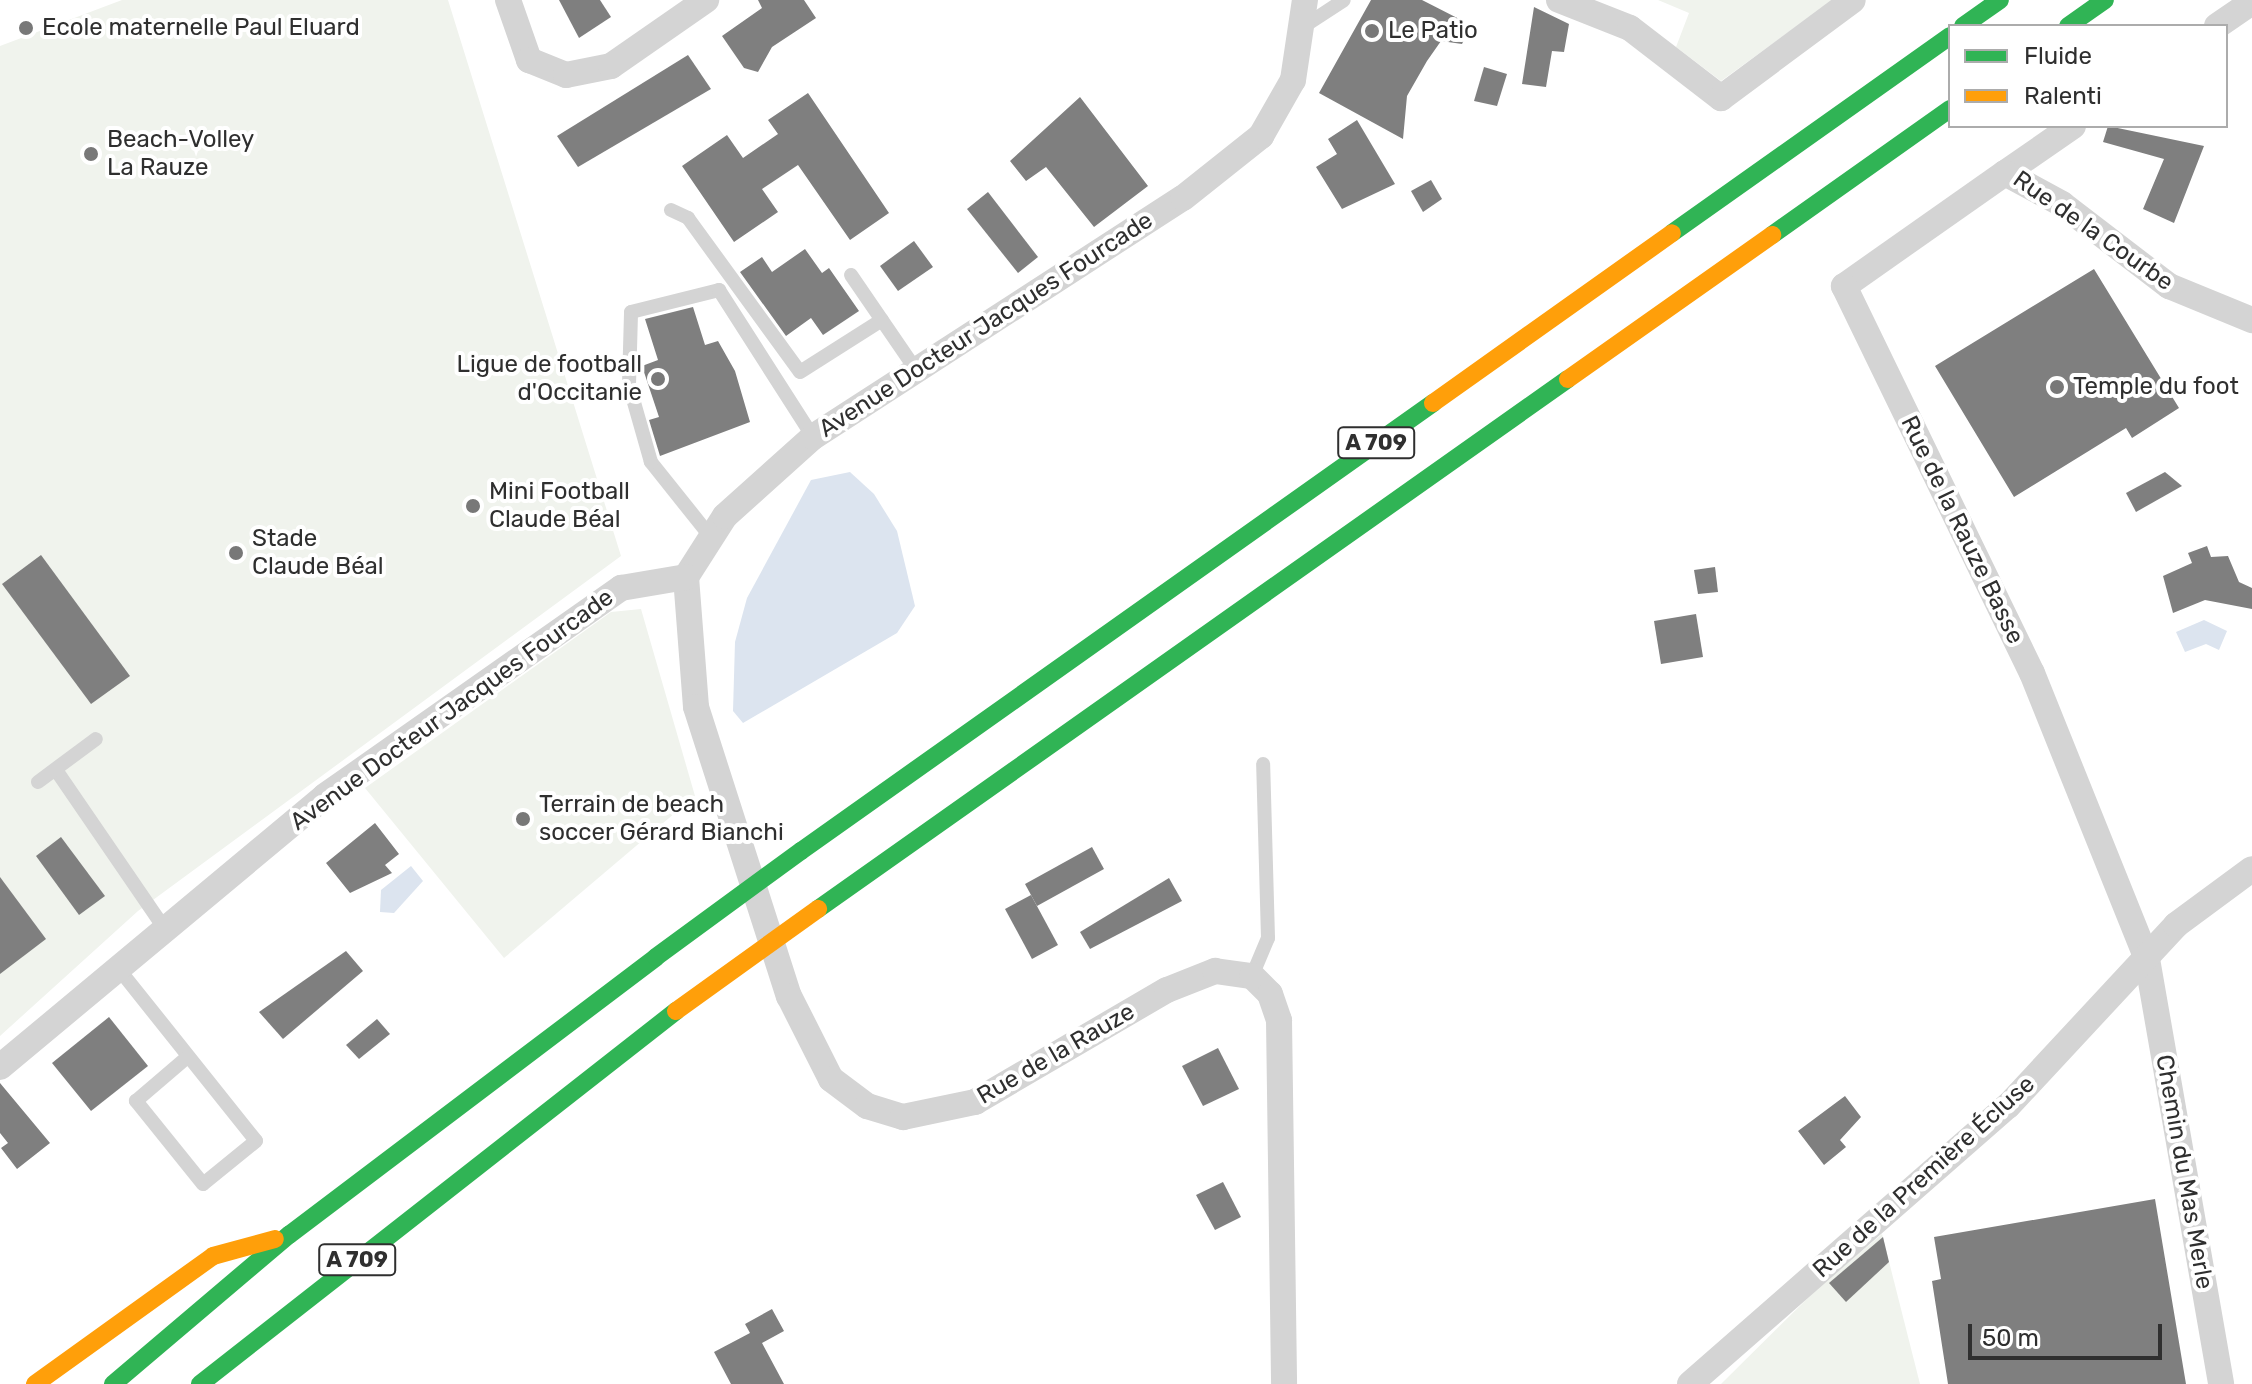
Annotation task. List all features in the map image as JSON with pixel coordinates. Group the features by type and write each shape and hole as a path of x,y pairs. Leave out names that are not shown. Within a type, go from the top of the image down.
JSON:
{"highway":[{"path":"1966,24 2000,0"},
{"path":"2071,24 2105,0"},
{"name":"A 709","path":"113,1384 289,1235 656,957 1948,37"},
{"name":"A 709","path":"200,1384 676,1011 1948,110"},
{"path":"35,1384 213,1256 289,1235"}],"street":[{"path":"508,0 529,60 566,75 611,66 706,0"},
{"path":"1559,0 1630,28 1721,98 1853,0"},
{"path":"2220,24 2252,2"},
{"name":"Avenue Docteur Jacques Fourcade","path":"0,1067 325,796 621,588 686,577 710,536 813,437 914,367 1240,155 1276,116 1305,13"},
{"name":"Rue de la Courbe","path":"2070,128 2005,173 2062,204 2169,286 2252,320"},
{"name":"Rue de la Rauze Basse","path":"2005,173 1844,286 2032,673 2147,959"},
{"name":"Rue de la Rauze","path":"686,577 696,707 789,996 831,1079 867,1106 903,1117 975,1102 1167,990 1215,971 1252,976"},
{"path":"2147,959 2176,925 2252,869"},
{"name":"Rue de la Première Écluse","path":"1690,1384 2008,1106 2147,959"},
{"name":"Chemin du Mas Merle","path":"2147,959 2221,1384"},
{"path":"1252,976 1270,994 1279,1020 1284,1384"}],"lane":[{"path":"1305,13 1344,0"},
{"path":"671,210 688,218 800,372 882,320"},
{"path":"851,275 914,367"},
{"path":"710,536 651,462 629,385 631,312 719,290 813,437"},
{"path":"38,782 96,739"},
{"path":"1252,976 1268,938 1263,764"},
{"path":"56,770 165,929"},
{"path":"118,968 185,1059 256,1141 203,1184 136,1101 185,1059"}],"shaded area":[{"path":"122,0 448,0 621,556 138,911 0,1036 0,46"},
{"path":"1658,0 1833,0 1721,81 1676,47 1689,13"},
{"path":"850,472 874,494 897,531 915,606 897,633 743,723 733,711 735,642 747,598 811,480"},
{"path":"641,609 695,796 504,958 365,788 611,612"},
{"path":"2204,620 2227,631 2219,650 2206,644 2185,652 2176,632"},
{"path":"411,866 423,881 394,913 380,912 381,890"},
{"path":"1882,1234 1920,1384 1721,1384 1818,1288"}],"building":[{"path":"559,0 600,0 611,17 579,38"},
{"path":"758,0 804,0 816,18 772,47 758,72 744,68 722,36 762,8"},
{"path":"1371,0 1422,0 1471,25 1462,44 1441,41 1427,61 1407,96 1403,139 1319,93"},
{"path":"1534,7 1569,24 1564,52 1552,51 1546,87 1522,84"},
{"path":"688,55 711,89 578,167 557,136"},
{"path":"1484,67 1507,74 1497,106 1474,101"},
{"path":"808,93 889,213 850,240 798,165 762,189 778,212 734,242 682,166 727,135 743,158 778,134 768,120"},
{"path":"1080,97 1148,186 1094,227 1046,167 1026,181 1010,161"},
{"path":"1357,120 1395,184 1342,209 1316,167 1337,154 1328,139"},
{"path":"2107,128 2118,128 2204,146 2174,223 2143,209 2164,159 2103,142"},
{"path":"1431,180 1442,199 1423,212 1411,191"},
{"path":"988,192 1038,257 1018,273 967,209"},
{"path":"914,241 933,267 898,291 880,266"},
{"path":"805,249 822,273 829,268 859,311 823,335 811,318 786,336 740,272 762,257 772,272"},
{"name":"Temple du foot","path":"2094,269 2179,408 2132,438 2126,428 2014,497 1935,366"},
{"name":"Ligue de football d'Occitanie","path":"693,307 705,345 718,341 735,371 750,422 660,456 649,420 659,417 642,366 658,360 645,319"},
{"path":"2165,472 2182,486 2136,512 2126,493"},
{"path":"2207,546 2211,557 2228,556 2239,582 2252,588 2252,609 2205,600 2173,613 2163,576 2192,563 2188,553"},
{"path":"41,555 130,676 91,704 2,584"},
{"path":"1715,567 1718,592 1698,594 1694,570"},
{"path":"1696,614 1703,657 1661,664 1654,621"},
{"path":"375,823 399,854 385,865 392,873 350,893 326,863"},
{"path":"61,837 105,896 79,915 36,856"},
{"path":"1092,847 1104,869 1037,906 1025,884"},
{"path":"0,877 46,939 0,974"},
{"path":"1169,878 1182,901 1090,949 1080,932"},
{"path":"1031,895 1058,945 1032,959 1005,909"},
{"path":"346,951 363,971 283,1039 259,1012"},
{"path":"109,1017 148,1066 91,1111 52,1063"},
{"path":"377,1019 390,1034 359,1059 346,1045"},
{"path":"1218,1048 1239,1089 1203,1106 1182,1066"},
{"path":"0,1083 50,1143 17,1169 1,1148 8,1143 0,1133"},
{"path":"1845,1096 1861,1117 1840,1140 1846,1147 1824,1165 1798,1131"},
{"path":"1223,1182 1241,1217 1215,1230 1196,1195"},
{"path":"2155,1199 2186,1384 1948,1384 1932,1281 1941,1279 1934,1237"},
{"path":"1883,1237 1889,1262 1846,1302 1829,1283"},
{"path":"772,1309 784,1331 762,1343 784,1384 731,1384 714,1352 750,1333 745,1324"}],"traffic: fast":[{"path":"1966,24 2000,0"},
{"path":"2071,24 2105,0"},
{"path":"1672,233 1948,37"},
{"path":"1772,235 1948,110"},
{"path":"818,909 1568,379"},
{"path":"801,851 1433,403"},
{"path":"656,957 801,851"},
{"path":"113,1384 289,1235 656,957"},
{"path":"200,1384 676,1011"}],"traffic: slow":[{"path":"1433,403 1672,233"},
{"path":"1568,379 1772,235"},
{"path":"676,1011 818,909"},
{"path":"35,1384 213,1256 275,1239"}],"place":[{"name":"Ecole maternelle Paul Eluard","path":"26,28"},
{"name":"Le Patio","path":"1372,31"},
{"name":"Beach-Volley La Rauze","path":"91,154"},
{"name":"Ligue de football d'Occitanie","path":"658,379"},
{"name":"Temple du foot","path":"2057,387"},
{"name":"Mini Football Claude Béal","path":"473,506"},
{"name":"Stade Claude Béal","path":"236,553"},
{"name":"Terrain de beach soccer Gérard Bianchi","path":"523,819"}]}
